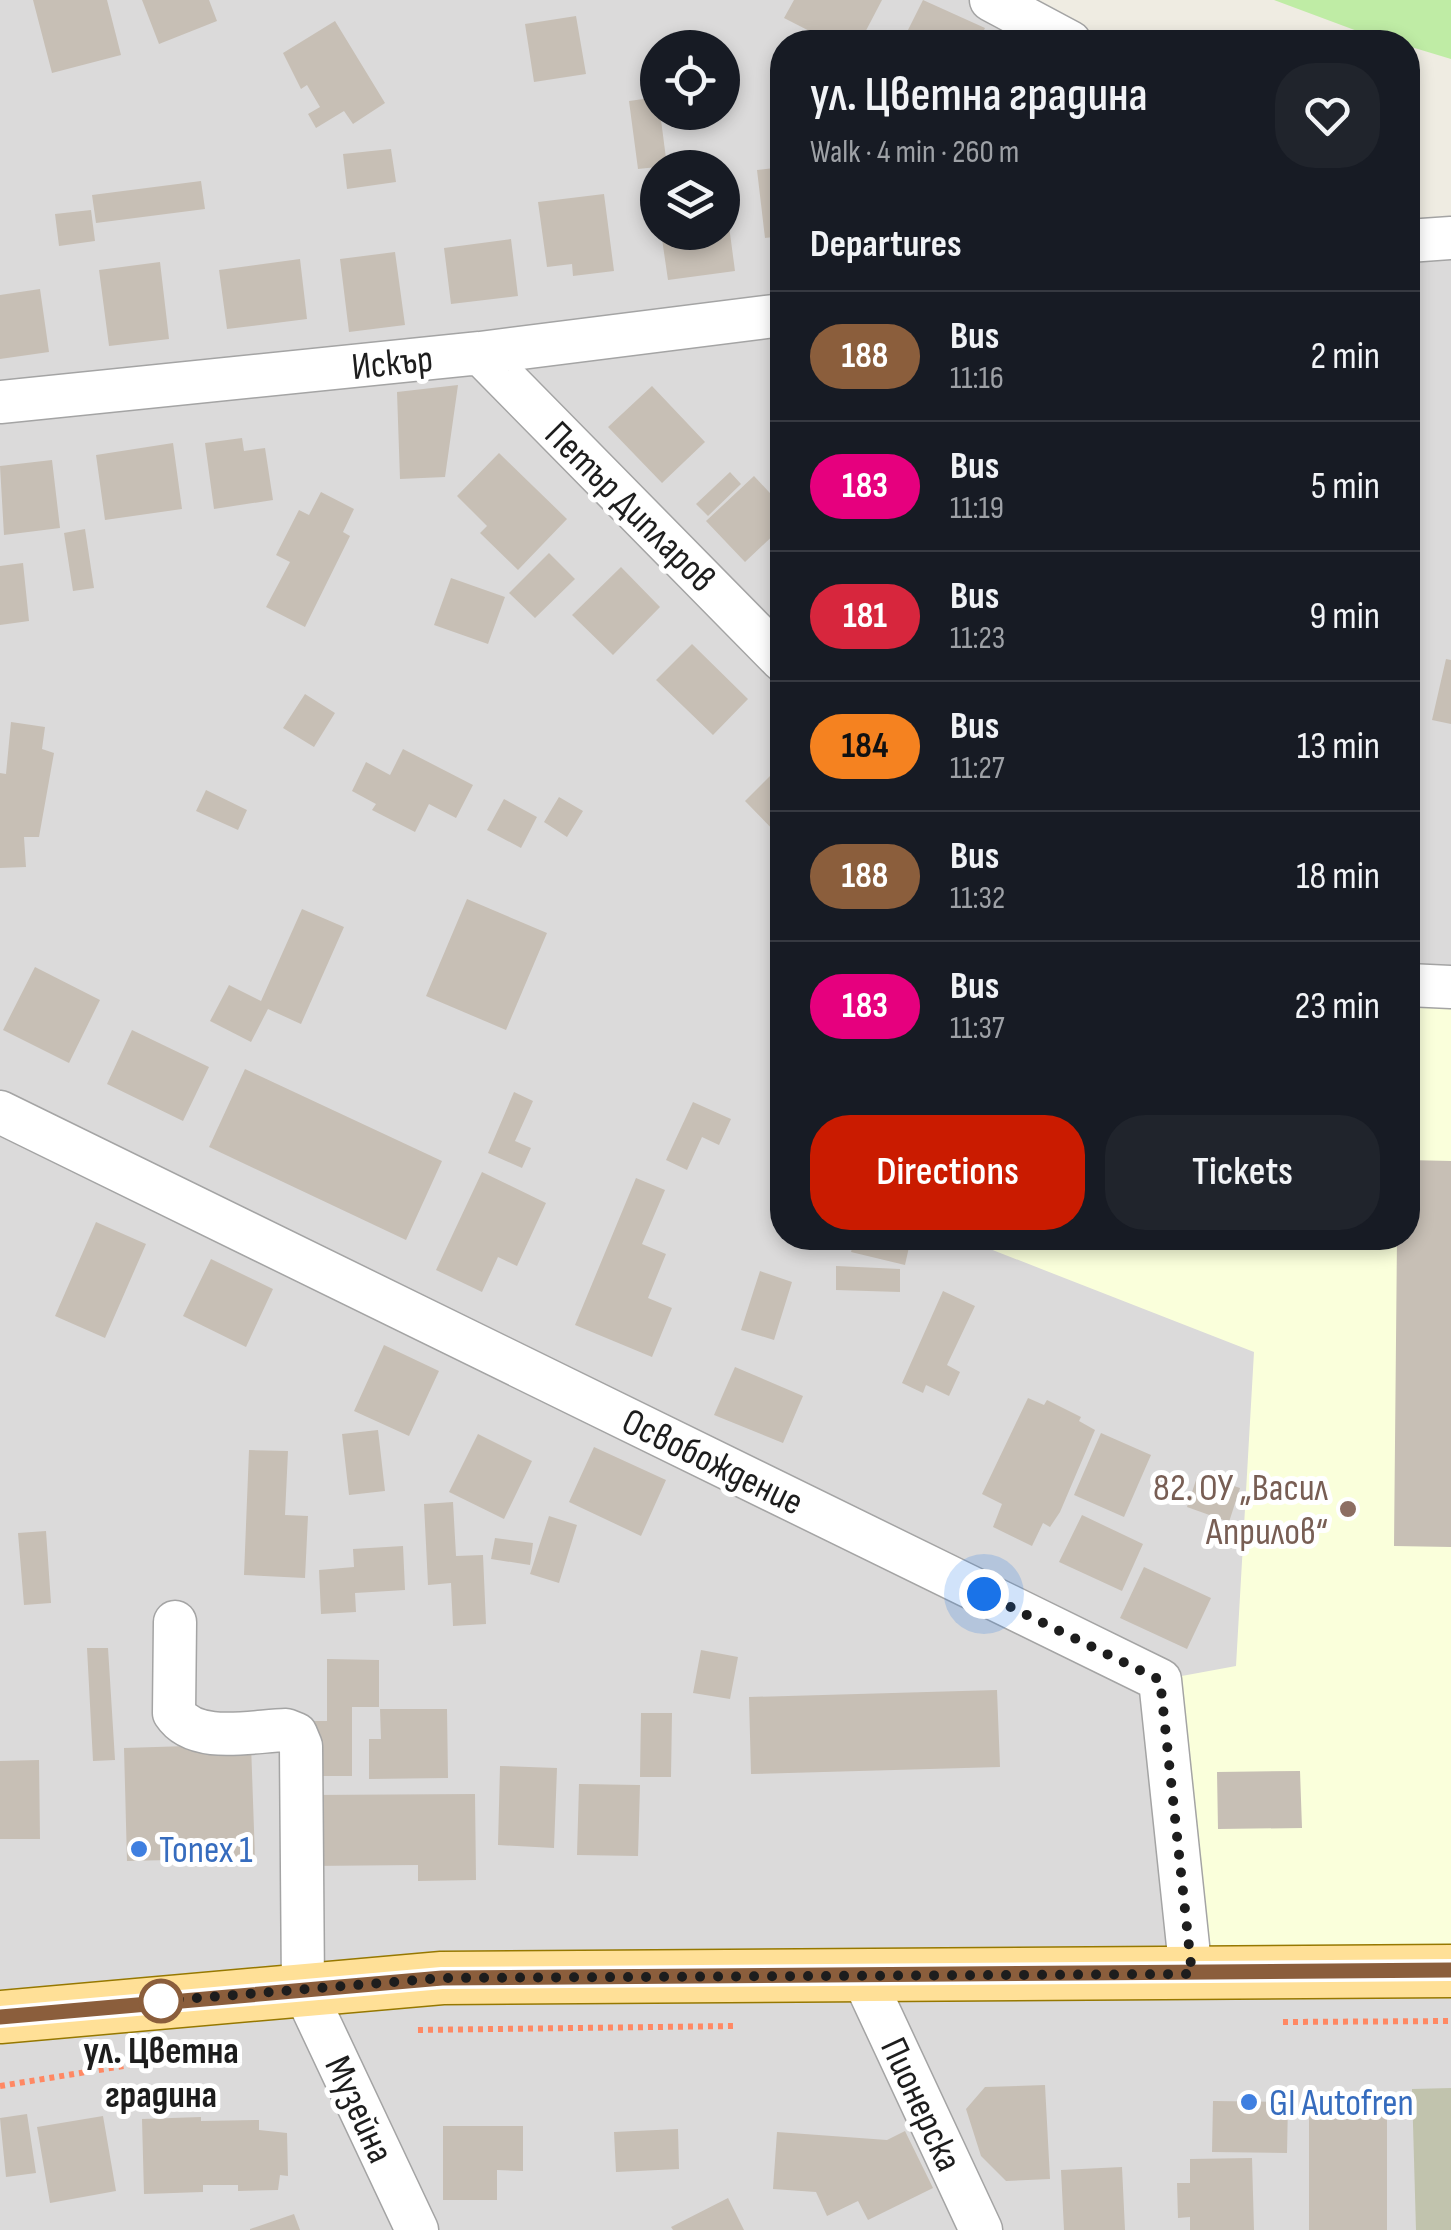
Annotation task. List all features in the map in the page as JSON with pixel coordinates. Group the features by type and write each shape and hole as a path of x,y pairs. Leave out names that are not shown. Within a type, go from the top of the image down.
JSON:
{"main road":[{"path":"0,2017 442,1978 862,1978 1451,1970"}],"street":[{"path":"990,0 1047,30"},
{"name":"Искър","path":"0,402 480,353 770,317"},
{"name":"Петър Дипларов","path":"480,353 770,648"},
{"path":"1420,985 1451,986"},
{"name":"Освобождение","path":"0,1112 1160,1680 1192,1974"},
{"path":"175,1622 174,1713 180,1722 194,1732 286,1730 296,1734 302,1746 303,1988"},
{"name":"Пионерска","path":"862,1978 981,2230"},
{"name":"Музейна","path":"303,1988 417,2230"}],"path":[{"path":"1264,2022 1451,2021"},
{"path":"401,2030 749,2026"},
{"path":"0,2086 185,2056 216,2040"}],"shaded area":[{"path":"0,0 991,0 1047,30 770,30 770,1250 1420,1250 1420,228 1451,238 1451,2230 0,2230"},
{"name":"82. ОУ „Васил Априлов“","path":"1420,986 1451,987 1451,1971 1191,1974 1160,1680 1236,1666 1254,1352 993,1250 1420,1250"},
{"path":"1451,2088 1451,2230 1416,2230 1412,2089"}],"green space":[{"path":"1274,0 1451,0 1451,59 1420,50 1420,30 1355,30"}],"building":[{"path":"33,0 107,0 121,55 52,73"},
{"path":"142,0 209,0 217,21 159,44"},
{"path":"794,0 882,0 866,30 808,30 784,18"},
{"path":"923,0 985,28 984,30 908,30"},
{"path":"576,16 586,74 534,82 525,24"},
{"path":"335,21 385,103 353,124 344,111 316,128 308,114 320,107 307,85 301,89 283,53"},
{"path":"640,99 640,130 662,130 665,150 640,150 640,169 638,169 629,101"},
{"path":"391,149 396,182 347,189 343,154"},
{"path":"770,168 770,237 765,238 757,170"},
{"path":"201,181 205,209 96,223 92,195"},
{"path":"604,194 614,271 573,276 572,264 547,267 538,202"},
{"path":"91,210 95,241 59,246 55,214"},
{"path":"511,239 518,296 451,304 444,248"},
{"path":"664,250 732,250 735,271 668,280"},
{"path":"395,252 405,325 349,332 340,259"},
{"path":"300,259 307,319 227,329 219,270"},
{"path":"160,262 169,339 109,346 99,270"},
{"path":"40,289 49,352 0,359 0,295"},
{"path":"458,385 445,477 400,479 397,392"},
{"path":"652,386 705,442 662,483 608,427"},
{"path":"242,438 244,451 265,448 273,500 214,509 205,443"},
{"path":"173,443 182,509 105,520 96,455"},
{"path":"499,453 567,519 518,570 480,533 487,526 457,496"},
{"path":"52,460 60,528 4,535 0,466"},
{"path":"730,472 741,484 708,516 696,504"},
{"path":"754,476 770,493 770,538 745,562 706,521"},
{"path":"321,492 354,509 343,532 350,536 305,627 266,607 290,562 276,555 299,510 309,515"},
{"path":"85,529 94,588 73,591 64,533"},
{"path":"549,553 575,579 535,618 509,593"},
{"path":"23,563 29,621 0,625 0,566"},
{"path":"621,567 660,607 613,655 572,615"},
{"path":"451,578 505,597 488,644 434,625"},
{"path":"692,644 748,699 713,735 656,680"},
{"path":"1446,659 1451,660 1451,724 1432,720"},
{"path":"305,694 335,713 314,747 283,728"},
{"path":"11,722 45,727 42,749 54,753 39,837 24,837 26,867 0,868 0,773 6,774"},
{"path":"403,749 473,785 456,818 429,804 415,832 372,810 376,804 352,791 366,762 390,775"},
{"path":"770,776 770,827 745,801"},
{"path":"206,790 247,810 238,830 196,811"},
{"path":"559,797 583,811 567,837 544,822"},
{"path":"504,799 537,817 521,848 487,830"},
{"path":"467,899 547,933 506,1030 426,996"},
{"path":"302,909 344,927 301,1024 268,1009 251,1042 210,1021 229,985 261,1001"},
{"path":"35,967 100,1000 69,1063 3,1030"},
{"path":"132,1030 209,1067 183,1121 107,1084"},
{"path":"245,1069 442,1161 406,1240 209,1147"},
{"path":"514,1092 533,1101 515,1141 531,1148 522,1168 488,1153"},
{"path":"693,1102 731,1119 719,1145 702,1137 687,1170 666,1160"},
{"path":"1420,1160 1451,1161 1451,1547 1394,1546 1397,1250 1420,1250"},
{"path":"482,1172 546,1203 517,1266 498,1257 482,1292 436,1270"},
{"path":"636,1178 665,1190 642,1244 666,1254 648,1298 672,1308 652,1357 575,1325"},
{"path":"96,1222 146,1244 105,1338 55,1316"},
{"path":"852,1250 908,1250 905,1265"},
{"path":"211,1259 273,1289 246,1347 183,1316"},
{"path":"836,1266 900,1269 900,1292 836,1290"},
{"path":"760,1271 792,1282 774,1340 741,1330"},
{"path":"943,1291 975,1306 947,1365 960,1372 949,1396 926,1385 923,1393 902,1383"},
{"path":"384,1345 439,1371 409,1436 354,1411"},
{"path":"735,1367 803,1396 783,1443 714,1415"},
{"path":"1028,1398 1044,1405 1047,1400 1081,1417 1079,1421 1095,1430 1060,1512 1050,1527 1043,1523 1032,1546 993,1527 1002,1504 982,1494"},
{"path":"378,1430 385,1491 349,1495 342,1434"},
{"path":"1101,1433 1151,1455 1124,1517 1074,1495"},
{"path":"478,1434 532,1461 504,1519 449,1492"},
{"path":"594,1447 666,1480 641,1536 569,1502"},
{"path":"249,1450 288,1451 285,1515 308,1516 305,1578 244,1575"},
{"path":"1198,1474 1240,1488 1229,1522 1187,1507"},
{"path":"453,1502 456,1556 483,1555 486,1624 453,1626 451,1583 428,1585 424,1504"},
{"path":"1082,1515 1143,1544 1122,1591 1059,1562"},
{"path":"549,1516 577,1525 559,1583 530,1574"},
{"path":"46,1531 51,1603 24,1605 18,1533"},
{"path":"495,1538 533,1543 530,1565 491,1559"},
{"path":"403,1546 405,1590 355,1593 356,1612 321,1614 319,1570 354,1567 353,1549"},
{"path":"1144,1567 1211,1598 1187,1649 1120,1618"},
{"path":"87,1648 108,1648 115,1760 93,1761"},
{"path":"701,1650 738,1657 730,1699 693,1693"},
{"path":"327,1659 379,1660 379,1707 352,1707 352,1776 307,1776 307,1721 327,1721"},
{"path":"997,1690 1000,1767 751,1774 749,1697"},
{"path":"380,1709 447,1709 448,1778 369,1779 369,1739 381,1739"},
{"path":"641,1713 672,1713 671,1777 640,1777"},
{"path":"251,1744 255,1858 127,1861 124,1748"},
{"path":"39,1760 40,1839 0,1839 0,1761"},
{"path":"500,1766 557,1768 554,1848 498,1845"},
{"path":"1300,1771 1302,1828 1218,1829 1217,1772"},
{"path":"579,1784 640,1785 638,1856 577,1855"},
{"path":"475,1794 476,1880 418,1881 418,1865 309,1866 309,1795"},
{"path":"1045,2085 1050,2179 1006,2181 981,2156 966,2109 985,2087"},
{"path":"1213,2101 1288,2102 1287,2153 1212,2152"},
{"path":"27,2114 36,2173 6,2177 0,2118"},
{"path":"103,2116 116,2191 50,2203 37,2127"},
{"path":"1309,2116 1387,2116 1387,2230 1309,2230"},
{"path":"201,2117 201,2121 259,2120 259,2130 287,2133 288,2176 280,2175 278,2190 238,2191 238,2185 203,2185 203,2192 144,2194 142,2119"},
{"path":"443,2126 523,2126 523,2171 497,2170 497,2200 443,2200"},
{"path":"678,2129 679,2169 616,2172 614,2132"},
{"path":"905,2131 933,2188 868,2220 858,2201 827,2216 816,2192 773,2189 777,2132 887,2140"},
{"path":"1252,2158 1254,2230 1190,2230 1190,2217 1178,2218 1177,2183 1190,2183 1190,2159"},
{"path":"1122,2167 1125,2230 1064,2230 1061,2170"},
{"path":"728,2198 744,2230 671,2227"},
{"path":"294,2214 300,2230 250,2230 250,2229"}],"bus line":[{"name":"188","path":"0,2017 442,1978 862,1978 1451,1970"}],"place":[{"name":"82. ОУ „Васил Априлов“","path":"1348,1509"},
{"name":"Tonex 1","path":"139,1849"},
{"name":"ул. Цветна градина","path":"161,2001"},
{"name":"GI Autofren","path":"1249,2102"}],"route":[{"path":"161,2001 442,1978 1192,1974 1160,1680 984,1594"}]}
